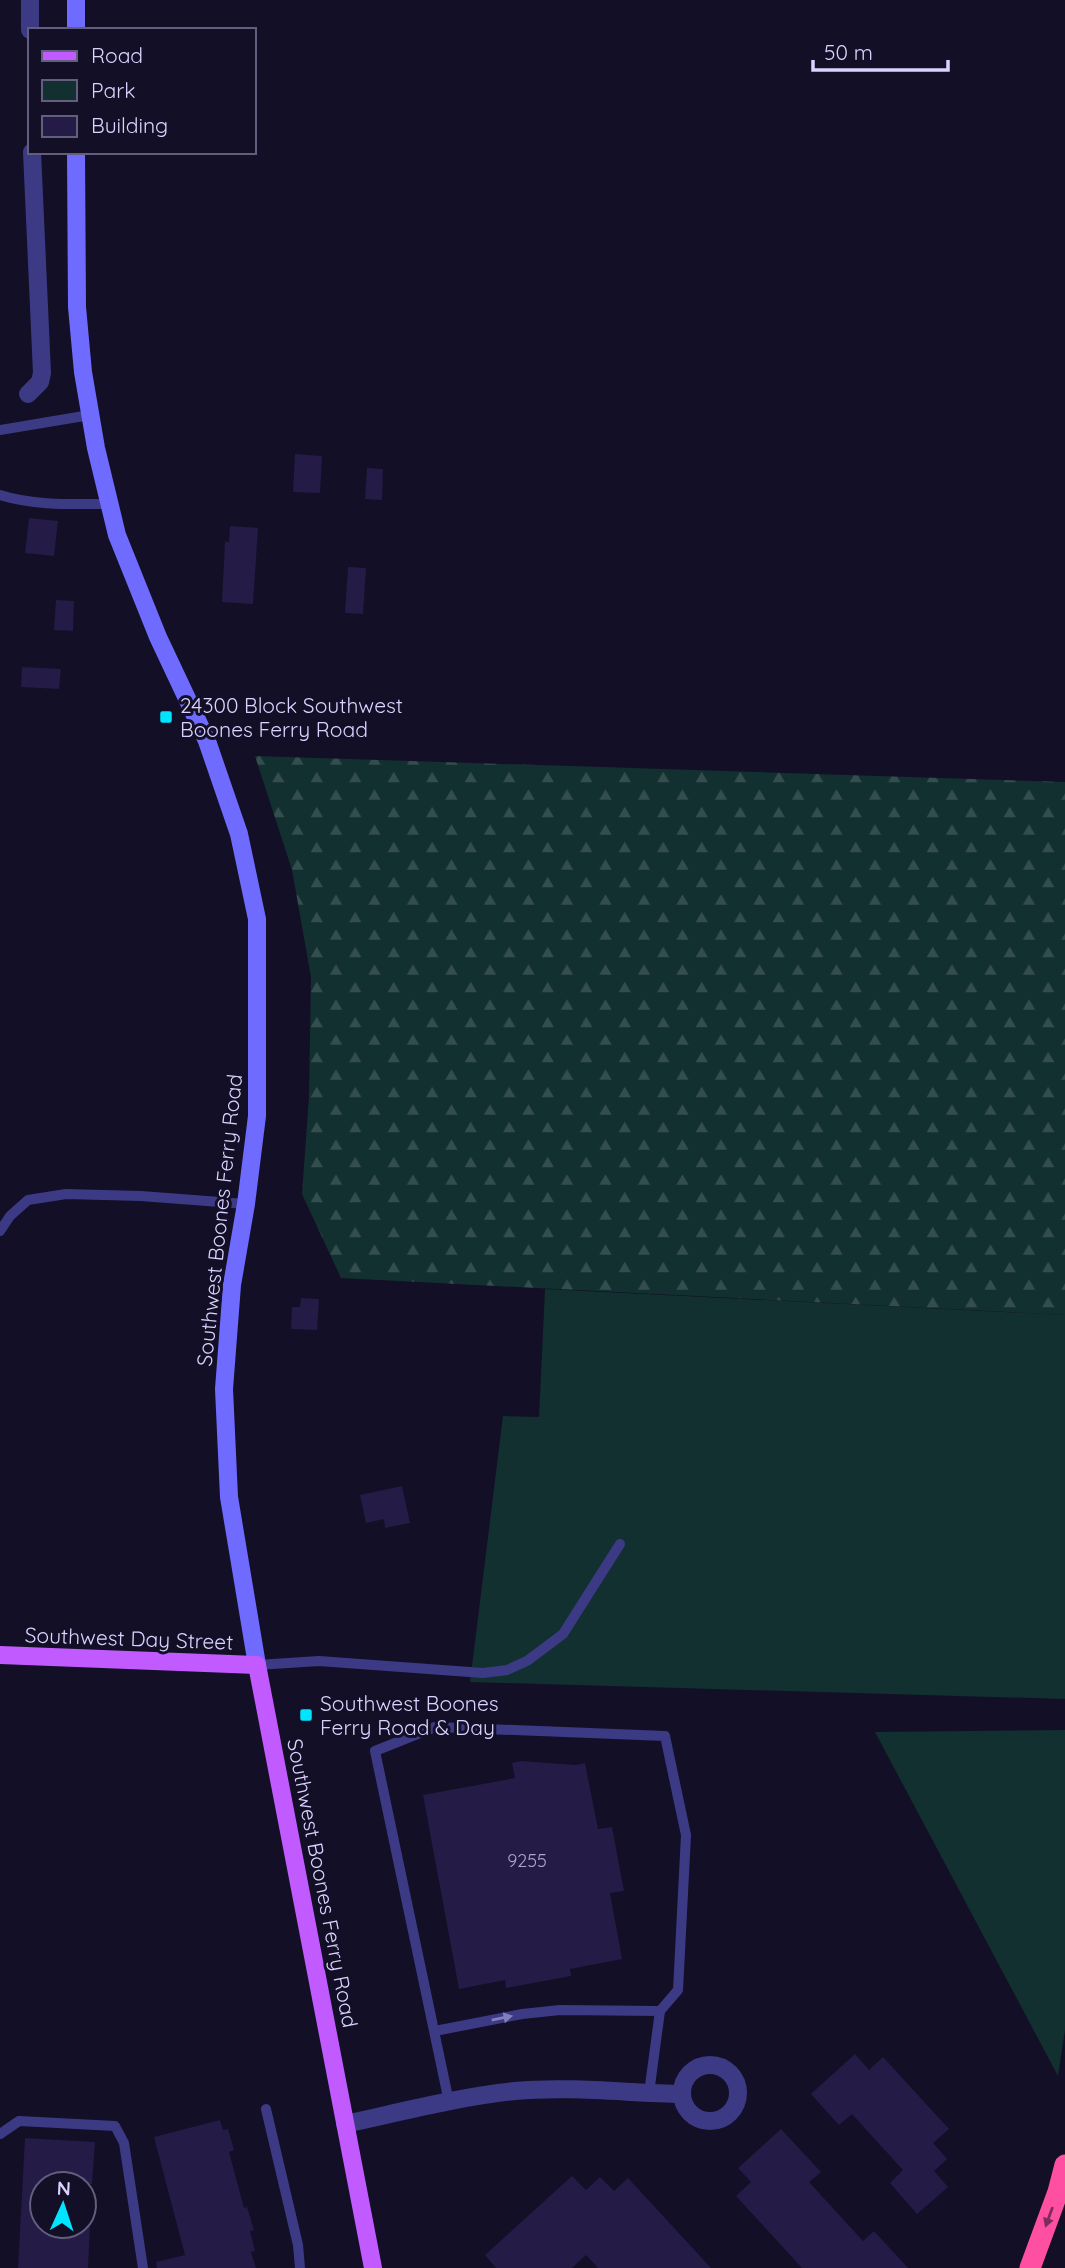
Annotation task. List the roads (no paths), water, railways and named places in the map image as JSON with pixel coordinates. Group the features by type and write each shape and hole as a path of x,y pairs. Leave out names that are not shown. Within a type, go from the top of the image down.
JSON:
{"highway":[{"path":"1030,2268 1065,2165"}],"main road":[{"path":"76,0 76,28"},
{"name":"Southwest Boones Ferry Road","path":"76,154 77,307 83,372 117,535 158,637 207,741 239,834 257,919 258,1092 246,1204 231,1295 224,1401 229,1497 257,1665 373,2268"},
{"name":"Southwest Day Street","path":"0,1655 257,1665"}],"street":[{"path":"30,0 30,28"},
{"path":"28,394 40,382 42,373 32,154"},
{"path":"345,2124 515,2091 556,2089 682,2094"}],"lane":[{"path":"0,430 90,415"},
{"path":"0,495 18,501 110,504"},
{"path":"0,1230 10,1216 29,1200 66,1194 141,1196 246,1204"},
{"path":"257,1665 319,1661 483,1673 507,1670 527,1661 563,1634 620,1544"},
{"path":"449,2102 375,1751 435,1727 665,1736 686,1836 678,1990 660,2011 649,2093"},
{"path":"435,2031 522,2014 560,2010 660,2011"},
{"path":"266,2109 298,2245 300,2268"},
{"path":"0,2134 19,2121 115,2126 124,2143 143,2268"}],"place":[{"name":"24300 Block Southwest Boones Ferry Road","path":"166,717"},
{"name":"Southwest Boones Ferry Road & Day","path":"306,1715"}]}
